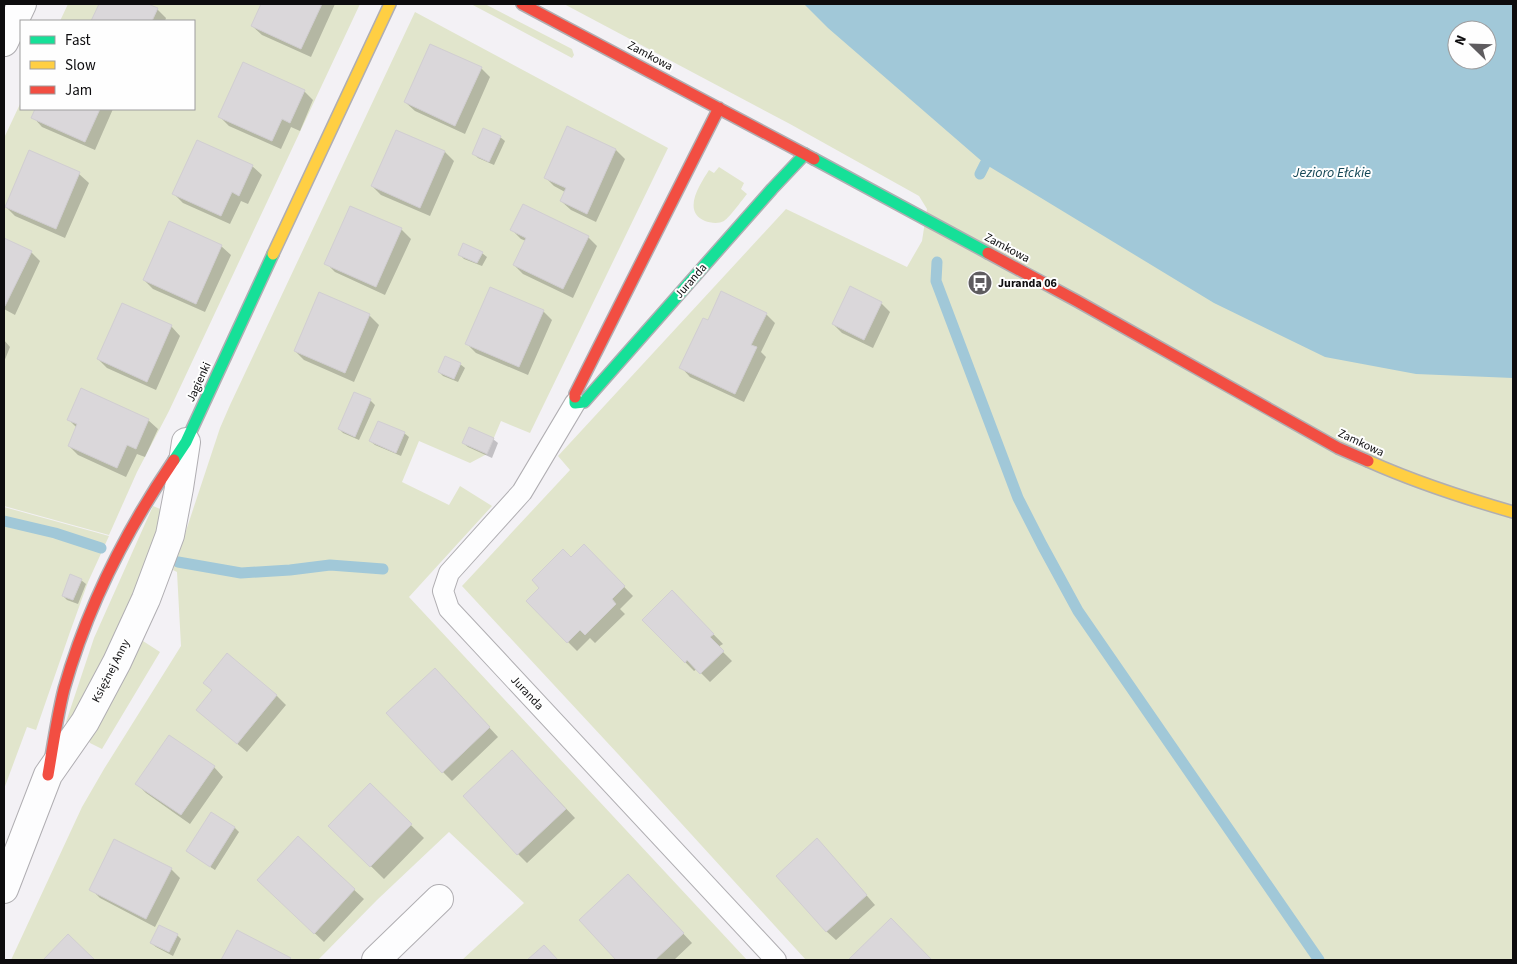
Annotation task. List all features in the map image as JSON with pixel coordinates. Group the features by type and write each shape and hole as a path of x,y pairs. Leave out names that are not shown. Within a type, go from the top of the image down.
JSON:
{"street":[{"path":"4,42 22,4"},
{"name":"Jagienki","path":"48,775 58,711 77,650 104,584 132,528 155,488 186,442 390,4"},
{"name":"Zamkowa","path":"522,4 805,154 1208,374 1338,448 1402,476 1468,499 1513,512"},
{"name":"Juranda","path":"719,108 575,394 575,403 584,402 805,154"},
{"name":"Księżnej Anny","path":"4,889 48,775 85,722 117,662 146,599 170,535 186,442"},
{"path":"376,960 439,898"}],"lane":[{"name":"Juranda","path":"575,403 522,492 449,574 443,591 449,609 776,960"}],"green space":[{"path":"68,4 360,4 169,411 137,472 109,535 4,506 4,138 20,104 20,110 195,110 195,20 60,20"},
{"path":"471,4 485,4 572,49 574,55 572,58"},
{"path":"564,4 1226,4 1513,162 1513,960 806,960 462,586 570,470 558,456 786,209 907,267 922,241 927,209 919,196 790,124"},
{"path":"415,12 668,148 530,433 501,421 487,454 470,463 419,441 402,482 449,505 460,486 492,506 409,597 747,960 462,960 524,903 449,832 377,900 318,960 11,960 82,807 181,646 177,572 173,570 220,428"},
{"path":"719,167 744,183 741,189 747,194 724,221 712,223 698,216 694,211 694,204 698,189 709,170 714,173"},
{"path":"153,506 165,511 133,603 73,725 66,722 94,638"},
{"path":"4,507 109,536 88,582 36,730 27,727 4,789"},
{"path":"134,641 143,641 160,652 102,749 90,743 87,736"}],"water":[{"name":"Jezioro Ełckie","path":"804,4 1513,4 1513,378 1416,374 1325,357 1214,303 985,164 828,28"}],"building":[{"path":"99,4 148,4 158,8 152,20 91,20"},
{"path":"261,4 322,4 301,49 251,26"},
{"path":"430,44 482,67 455,126 404,102"},
{"path":"243,62 305,90 290,123 282,119 272,141 218,117"},
{"path":"35,110 100,110 85,142 31,118"},
{"path":"567,126 616,149 587,214 560,201 566,188 544,178"},
{"path":"483,128 501,136 489,162 472,154"},
{"path":"396,130 445,151 420,208 371,186"},
{"path":"197,140 253,165 239,196 232,192 221,216 172,194"},
{"path":"29,150 80,172 56,229 5,207"},
{"path":"523,204 589,236 563,289 513,265 526,238 510,230"},
{"path":"350,206 402,228 376,287 324,264"},
{"path":"169,221 222,245 196,304 143,280"},
{"path":"4,238 32,251 5,306 4,306"},
{"path":"463,243 483,252 477,263 458,255"},
{"path":"850,286 882,302 864,340 832,324"},
{"path":"490,287 544,310 519,367 465,344"},
{"path":"721,291 767,313 751,345 757,347 735,394 679,368 703,318 708,320"},
{"path":"319,292 370,314 345,373 294,351"},
{"path":"122,303 172,325 147,382 97,359"},
{"path":"445,356 461,363 454,379 438,372"},
{"path":"81,388 149,419 136,449 127,445 117,468 68,446 77,424 67,420"},
{"path":"354,392 371,399 355,437 338,429"},
{"path":"378,421 405,432 396,453 369,441"},
{"path":"469,427 494,438 487,454 462,443"},
{"path":"584,544 625,586 612,599 616,604 585,635 580,630 567,643 526,601 539,588 532,580 563,549 571,557"},
{"path":"70,574 82,579 73,600 62,596"},
{"path":"672,590 714,634 710,637 724,651 700,674 687,660 685,663 642,620"},
{"path":"227,653 277,695 237,744 196,710 212,690 203,683"},
{"path":"435,668 490,727 442,773 386,713"},
{"path":"169,735 215,766 181,815 135,784"},
{"path":"512,750 566,809 517,855 463,796"},
{"path":"370,783 412,824 370,867 328,826"},
{"path":"211,812 235,827 210,867 186,851"},
{"path":"298,836 355,889 314,934 257,880"},
{"path":"817,838 867,895 826,932 776,876"},
{"path":"114,839 172,868 146,919 89,890"},
{"path":"628,874 684,933 655,960 616,960 579,920"},
{"path":"891,918 932,960 849,959"},
{"path":"159,925 178,934 169,952 150,943"},
{"path":"237,930 291,958 289,960 221,960"},
{"path":"68,934 95,960 43,960"},
{"path":"544,945 558,960 527,960"}],"waterway":[{"path":"980,174 985,164"},
{"path":"937,262 936,281 1018,498 1078,611 1319,960"},
{"path":"4,521 55,533 101,548"},
{"path":"178,562 241,573 330,565 383,569"}],"traffic: fast":[{"path":"575,397 575,403 584,402 805,154"},
{"path":"814,159 988,253"},
{"path":"174,460 186,442 273,254"}],"traffic: slow":[{"path":"273,254 390,4"},
{"path":"1368,461 1440,489 1513,512"}],"traffic: jam":[{"path":"522,4 814,159"},
{"path":"575,397 719,108"},
{"path":"988,253 1338,448 1368,461"},
{"path":"48,775 64,689 84,629 125,541 174,460"}],"place":[{"name":"Juranda 06","path":"980,283"}]}
